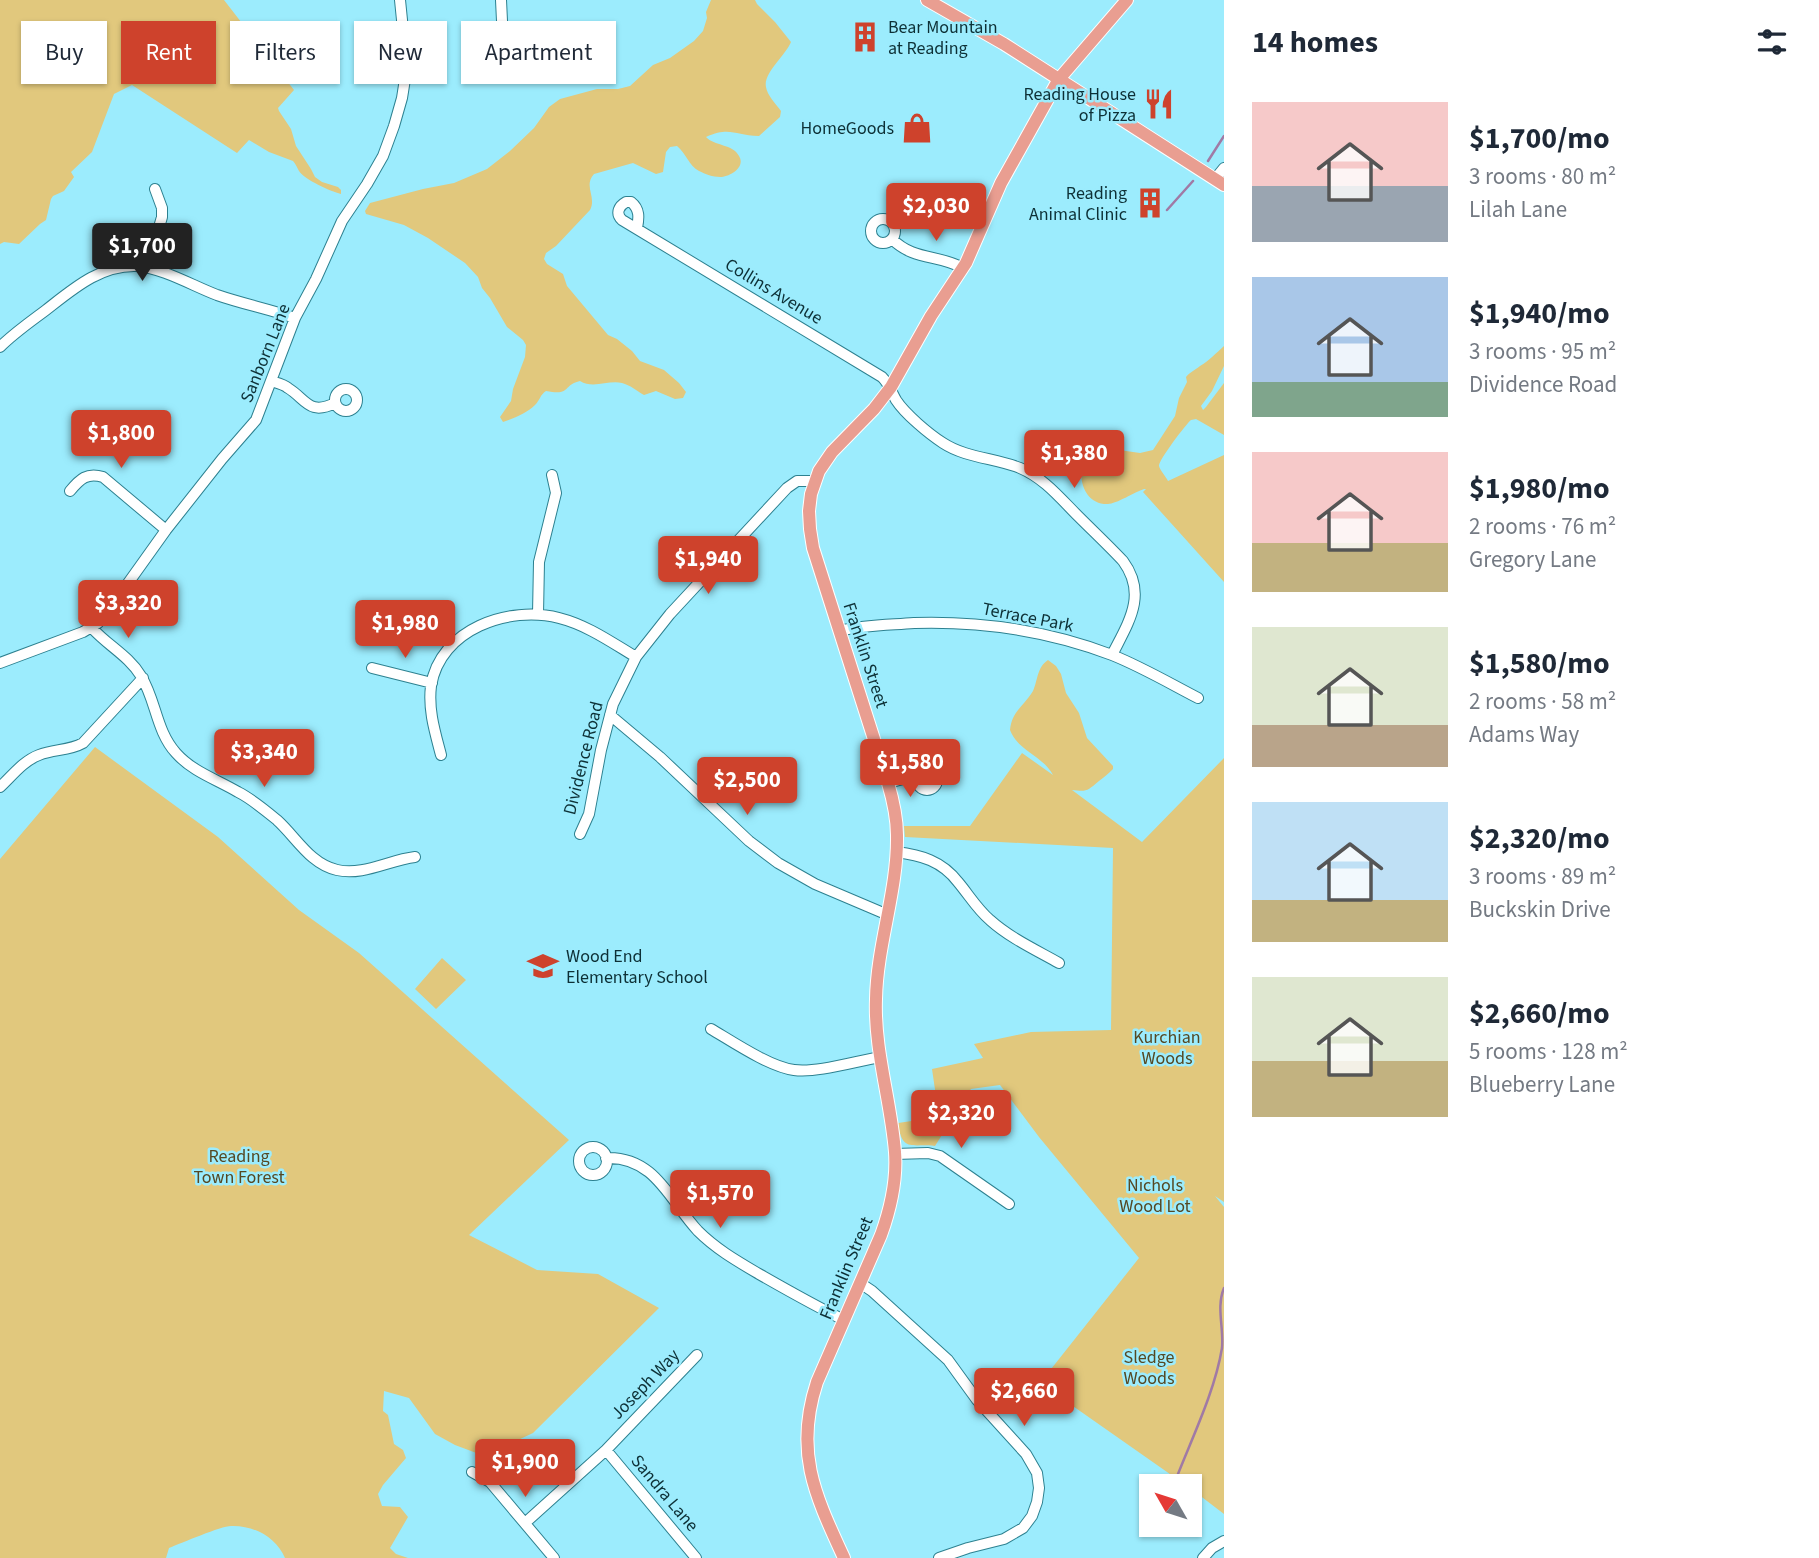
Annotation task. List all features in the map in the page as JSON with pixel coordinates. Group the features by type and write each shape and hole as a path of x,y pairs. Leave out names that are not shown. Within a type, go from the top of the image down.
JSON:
{"main road":[{"path":"928,0 992,36 1219,182"},
{"name":"Franklin Street","path":"844,1558 813,1485 807,1454 807,1431 810,1405 817,1382 881,1235 893,1183 895,1154 877,1029 876,993 896,852 896,817 888,783 811,536 809,511 815,481 832,452 874,409 891,387 931,316 963,268 1001,183 1059,79 1127,0"}],"street":[{"name":"Sanborn Lane","path":"0,663 92,628 111,607 166,530 222,459 252,426 262,408 295,318 342,221 377,166 394,126 405,79 400,0"},
{"path":"501,0 502,21"},
{"path":"1219,182 1224,167"},
{"path":"147,268 162,217 162,208 155,189"},
{"name":"Collins Avenue","path":"637,228 882,377 901,406 946,445 961,452 1018,467 1039,478 1123,561 1133,581 1135,603 1112,656"},
{"path":"892,239 912,253 963,268"},
{"path":"0,347 75,287 96,275 122,267 147,268 231,300 295,318"},
{"path":"271,381 288,388 311,405 323,407 335,403"},
{"path":"70,491 80,480 96,474 166,530"},
{"path":"538,614 540,558 556,493 552,475"},
{"name":"Dividence Road","path":"580,834 589,814 610,715 620,687 636,657 670,614 789,486 799,481 815,481"},
{"path":"441,755 432,720 432,683 446,652 472,629 499,618 538,614 580,625 636,657"},
{"name":"Terrace Park","path":"839,631 883,625 953,622 1032,632 1112,656 1146,670 1198,698"},
{"path":"92,628 128,660 143,678 162,731 176,753 197,771 237,791 259,806 320,863 337,870 355,871 415,857"},
{"path":"372,668 432,683"},
{"path":"0,787 36,756 83,743 143,678"},
{"path":"610,715 778,863 815,884 888,915"},
{"path":"888,783 907,778 918,779"},
{"path":"896,852 925,857 941,865 959,882 978,909 996,925 1059,963"},
{"path":"711,1029 774,1063 795,1070 881,1057"},
{"path":"895,1154 928,1153 940,1156 1009,1204"},
{"path":"606,1158 626,1160 647,1170 665,1186 693,1225 723,1252 844,1320"},
{"path":"860,1283 940,1352 977,1400 1026,1454 1037,1473 1037,1502 1032,1516 1023,1528 1004,1539 939,1558"},
{"name":"Joseph Way","path":"525,1523 606,1450 697,1355"},
{"name":"Sandra Lane","path":"606,1450 696,1558"},
{"path":"472,1472 490,1482 554,1558"},
{"path":"1203,1558 1212,1548 1224,1541"}],"green space":[{"path":"0,0 224,0 240,21 230,21 230,84 289,84 294,90 278,108 291,129 296,146 315,177 341,190 341,194 324,188 307,178 293,161 269,152 249,140 237,153 132,85 114,94 92,152 71,172 74,177 64,191 53,196 46,220 19,244 0,244"},
{"path":"711,0 755,0 791,42 771,70 766,82 768,93 781,111 780,117 759,136 721,132 706,137 732,149 739,156 739,167 728,175 720,177 699,171 677,146 670,147 666,152 663,172 656,174 633,163 594,174 590,183 590,210 546,253 544,259 563,274 567,286 608,335 632,351 640,361 664,370 686,392 683,398 675,399 656,391 644,395 622,383 590,384 580,381 560,392 546,391 535,405 503,422 500,417 511,401 525,357 526,345 523,340 507,327 478,277 465,263 404,225 366,214 365,211 370,203 454,183 487,169 534,128 549,107 560,99 597,89 630,86 653,65 670,58 694,41 703,31"},
{"path":"1224,346 1224,366 1201,406 1203,410 1224,383 1224,435 1196,419 1191,420 1167,450 1159,466 1168,481 1224,455 1224,582 1143,492 1146,489 1108,504 1098,503 1086,492 1081,474 1086,456 1092,449 1140,453 1153,450 1175,416 1179,398 1187,382 1186,377"},
{"path":"1048,660 1056,666 1066,693 1079,713 1087,738 1113,766 1111,771 1089,789 1072,790 1142,842 1224,758 1224,1202 1215,1196 1224,1207 1224,1514 1202,1497 1202,1474 1170,1474 1040,1383 1139,1258 1039,1137 1000,1085 971,1089 935,1146 905,1143 898,1123 939,1117 932,1069 983,1058 974,1044 1031,1032 1111,1030 1113,848 905,837 904,826 970,826 1022,753 1053,775 1049,768 1019,743 1010,730 1013,718 1033,691 1044,663"},
{"name":"Reading Town Forest","path":"95,747 218,837 299,910 359,953 569,1140 469,1235 537,1270 598,1274 659,1308 533,1433 490,1453 479,1454 435,1434 409,1398 384,1391 383,1411 388,1415 394,1444 403,1450 406,1458 378,1494 382,1506 400,1507 408,1517 390,1548 396,1554 408,1558 285,1558 270,1538 255,1530 231,1526 169,1548 166,1558 0,1558 0,859"},
{"path":"442,958 466,980 436,1009 415,989"}],"waterway":[{"path":"1208,161 1224,136"},
{"path":"1167,210 1193,181"},
{"path":"1178,1474 1219,1364 1222,1348 1220,1310 1224,1288"}],"place":[{"name":"Bear Mountain at Reading","path":"865,37"},
{"name":"Reading House of Pizza","path":"1159,104"},
{"name":"HomeGoods","path":"917,128"},
{"name":"Reading Animal Clinic","path":"1150,203"},
{"name":"Wood End Elementary School","path":"543,966"}],"park label":[{"name":"Kurchian Woods","path":"1167,1047"},
{"name":"Nichols Wood Lot","path":"1155,1195"},
{"name":"Sledge Woods","path":"1149,1367"}]}
